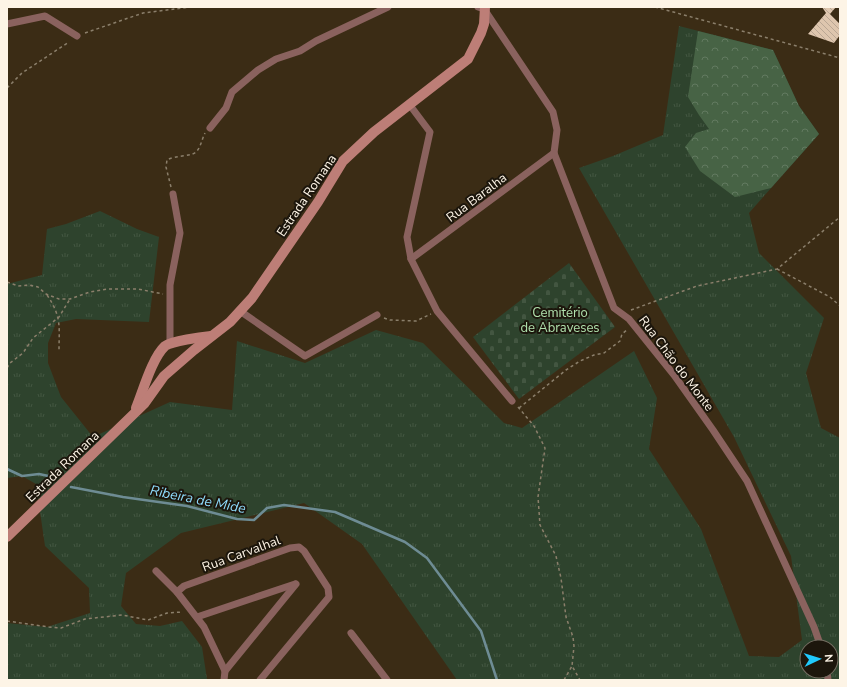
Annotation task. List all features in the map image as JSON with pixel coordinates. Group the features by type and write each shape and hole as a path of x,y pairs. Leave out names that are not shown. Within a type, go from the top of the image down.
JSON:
{"street":[{"path":"210,128 226,108 232,92 258,70 276,59 300,52 316,41 388,7"},
{"name":"Estrada Romana","path":"7,537 134,413 150,396 164,376 230,322 252,298 318,202 343,162 374,132 468,59 484,24 482,8"},
{"name":"Rua Chão do Monte","path":"482,8 553,112 557,130 554,153 614,308 629,319 687,393 747,481 814,627 818,639"},
{"path":"7,24 45,16 77,36"},
{"path":"409,104 430,132 407,237 411,259 437,311 512,401"},
{"name":"Rua Baralha","path":"411,259 554,153"},
{"path":"170,344 170,285 180,233 173,194"},
{"path":"240,311 305,356 377,315"},
{"name":"Estrada Romana","path":"134,413 155,360 166,346 213,335"},
{"name":"Rua Carvalhal","path":"178,592 184,586 290,548 299,547 304,551 328,588 329,597 260,680"},
{"path":"156,571 178,592 204,627 225,671 224,680"},
{"path":"197,617 296,584 225,671"},
{"path":"350,634 387,680"}],"path":[{"path":"7,88 22,72 77,36 143,13 191,7"},
{"path":"655,7 840,58"},
{"path":"173,194 166,167 167,160 173,157 194,154 198,151 206,132 210,128"},
{"path":"622,314 697,286 777,269 840,218"},
{"path":"777,269 830,297 840,306"},
{"path":"7,282 18,286 29,285 38,287 46,294 55,307 59,317 59,351"},
{"path":"46,294 59,299 70,299 94,292 126,288 147,290 170,295"},
{"path":"7,368 10,363 23,353 33,338 59,317 70,299"},
{"path":"377,315 390,320 416,321 437,311"},
{"path":"518,408 575,364 594,355 604,353 620,341 622,334 634,325"},
{"path":"512,401 534,426 544,448 538,497 540,525 556,556 561,578 566,618 574,637 572,666 564,680"},
{"path":"7,621 49,628 61,628 85,619 122,615 148,620 167,613 185,612 192,609"},
{"path":"572,666 580,680"}],"green space":[{"path":"679,26 773,50 799,106 819,134 749,213 759,253 824,318 806,373 821,428 840,438 840,680 457,680 362,544 304,503 181,533 126,573 121,606 136,624 160,626 182,621 202,647 207,679 7,680 7,623 47,627 90,613 89,588 45,546 36,484 22,476 7,478 7,284 42,275 47,229 66,224 100,211 137,229 159,237 149,322 76,319 56,323 48,343 48,363 61,397 93,437 170,402 232,410 237,341 305,363 376,330 423,343 504,423 522,428 634,351 657,398 649,449 701,529 749,656 779,657 799,642 799,679 839,679 839,639 802,639 791,556 734,437 579,168 613,156 663,135"},
{"path":"698,31 773,50 799,106 819,134 771,188 735,197 700,171 685,147 696,133 709,129 688,97"},
{"name":"Cemitério de Abraveses","path":"569,263 615,327 519,399 473,337"}],"building":[{"path":"822,7 836,7 830,14 840,24 840,35 834,43 808,34 826,13"}],"waterway":[{"name":"Ribeira de Mide","path":"7,469 22,476 39,474 53,477"},
{"name":"Ribeira de Mide","path":"71,487 123,497 187,506 237,519 254,520 267,508 284,505 335,512 405,542 427,558 481,631 497,680"}]}
